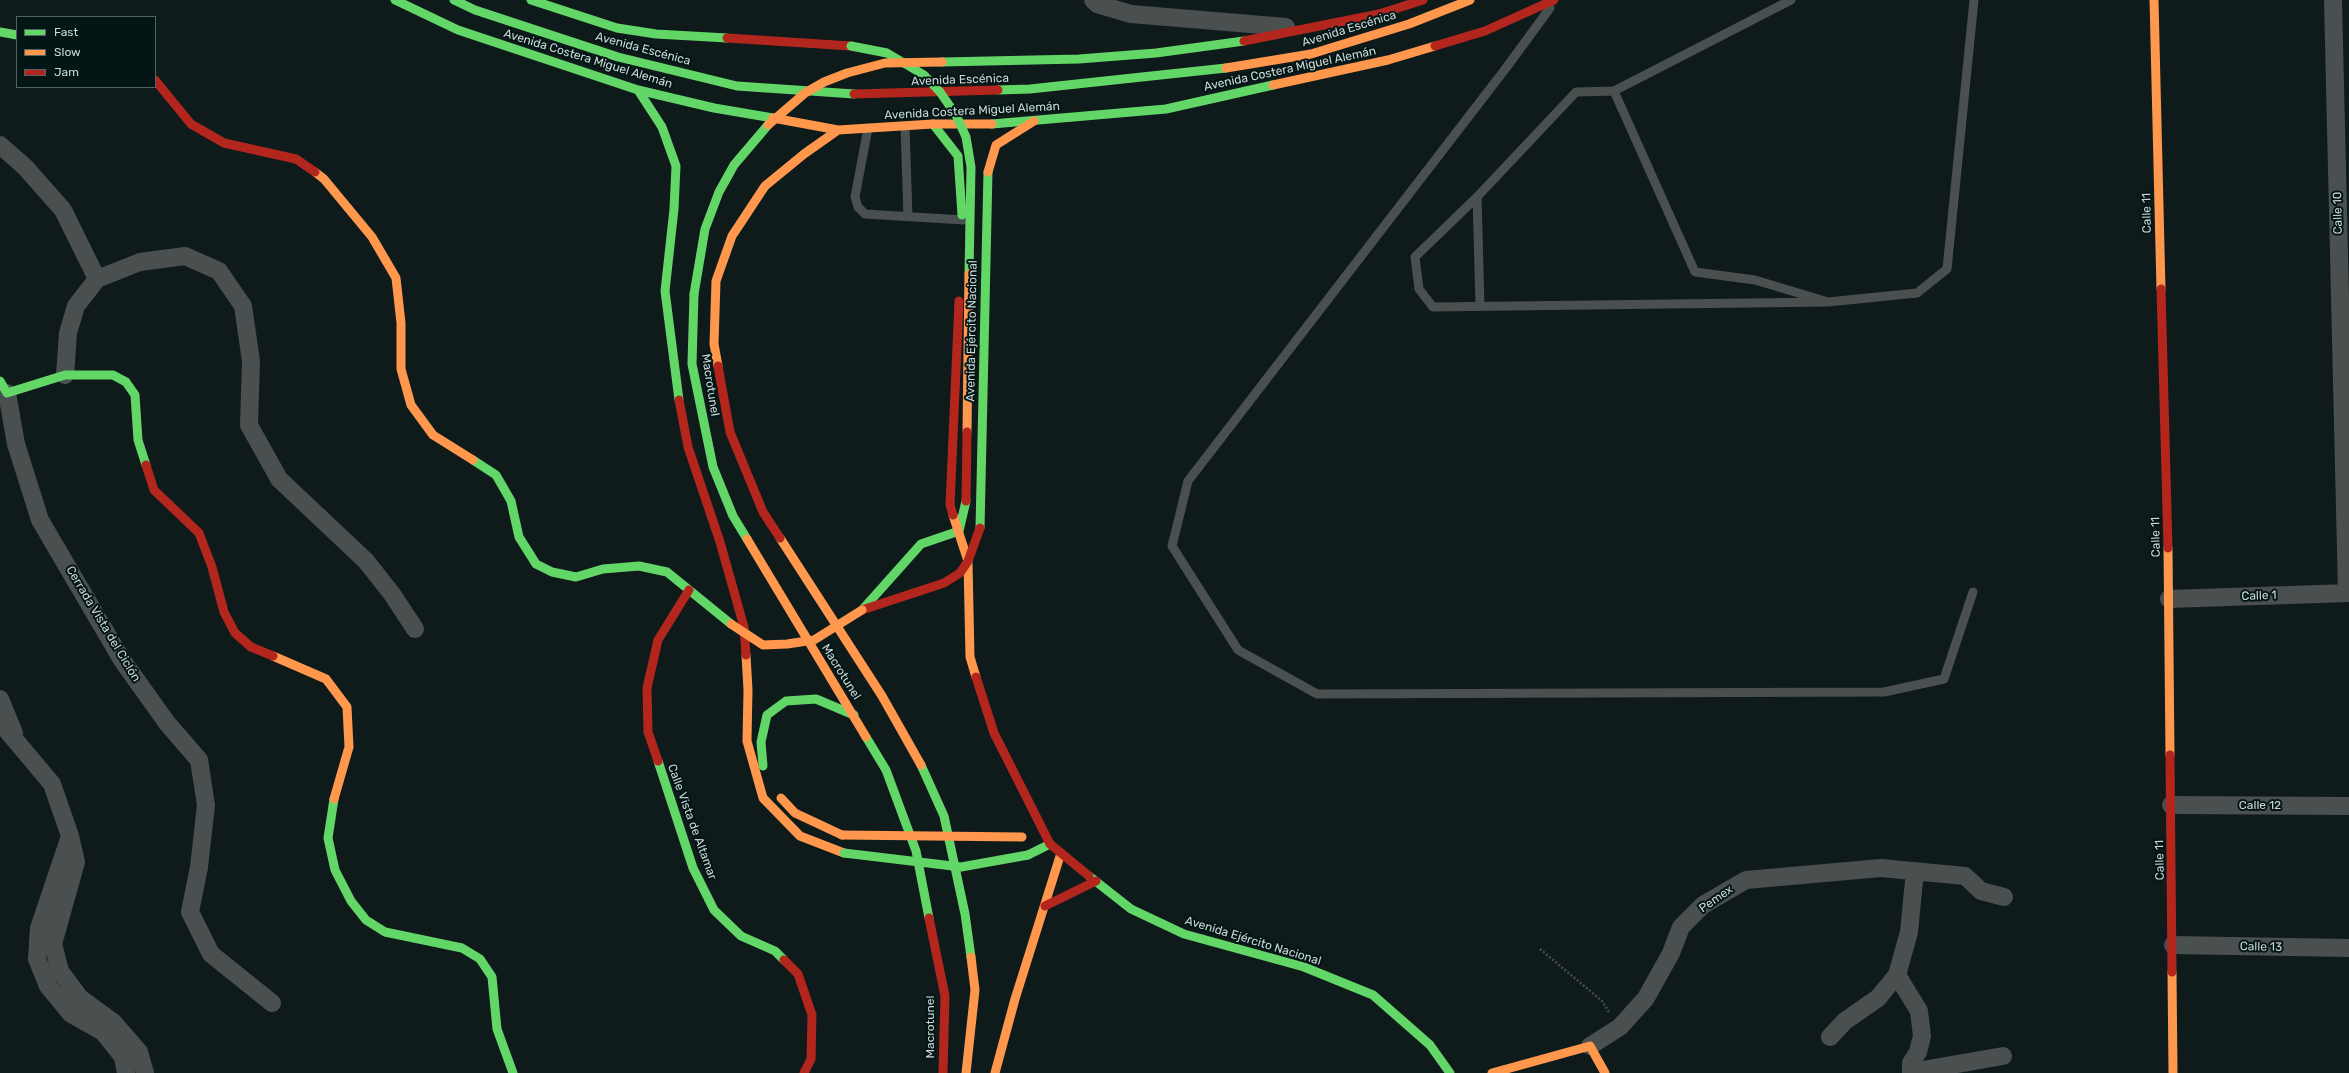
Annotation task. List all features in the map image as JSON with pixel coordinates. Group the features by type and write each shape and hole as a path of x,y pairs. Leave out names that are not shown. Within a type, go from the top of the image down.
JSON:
{"main road":[{"name":"Avenida Costera Miguel Alemán","path":"395,0 458,30 638,90 714,108 838,130 933,124 995,124 1166,109 1388,60 1485,31 1555,0"},
{"name":"Avenida Escénica","path":"454,0 475,10 618,57 737,86 868,95 1030,89 1215,70 1311,54 1391,30 1470,0"},
{"path":"531,0 617,28 656,34 851,46 887,53 906,62 924,75 940,92 956,115 966,138 971,167 966,500 959,531 921,544 862,610"},
{"name":"Macrotunel","path":"943,1073 945,996 916,851 886,770 733,516 713,467 692,364 694,294 705,229 719,192 734,165 757,136 779,114 805,93 824,82 853,71 885,63 1079,59 1156,53 1235,42 1379,14 1423,0"},
{"name":"Calle 11","path":"2154,0 2170,598 2173,945 2172,1073"},
{"path":"0,32 16,35"},
{"path":"156,81 191,124 224,143 296,159 324,180 372,237 396,278 401,324 401,369 411,405 433,435 496,475 511,501 519,537 536,564 552,572 576,577 603,569 639,566 668,572 731,624 763,645 787,644 814,640 862,610 944,583 960,573 968,561"},
{"path":"638,90 662,127 676,166 674,209 665,291 674,373 688,447 720,542 744,627 748,690 747,741 763,798 800,836 844,853 960,867 1028,855 1050,844"},
{"name":"Avenida Ejército Nacional","path":"968,561 980,529 988,167 996,145 1034,121"},
{"name":"Avenida Ejército Nacional","path":"933,124 958,156 962,220 950,505 968,561 970,657 994,733 1033,835 1061,852 1131,909 1184,934 1304,967 1373,996 1430,1045 1450,1073"},
{"path":"838,130 804,154 765,186 732,236 716,281 714,344 730,432 763,512 882,696 924,770 944,816 965,914 975,990 966,1073"},
{"path":"4,387 65,375 114,375 126,382 135,395 138,440 154,490 199,533 212,567 224,612 235,633 251,647 326,679 347,707 349,746 333,804 328,838 335,870 351,901 366,920 385,932 462,948 480,959 492,977 497,1029 512,1073"},
{"path":"688,447 713,467"},
{"path":"720,542 733,516"},
{"name":"Calle Vista de Altamar","path":"689,590 658,640 648,688 648,732 693,868 714,910 741,936 775,952 798,974 812,1015 810,1059 804,1073"},
{"path":"854,715 816,699 786,701 767,715 761,742 765,780 795,813 842,835 1033,835"},
{"path":"995,1073 1015,999 1061,852"},
{"path":"1045,906 1096,880"},
{"path":"1590,1046 1605,1073"},
{"name":"Pemex","path":"1492,1073 1590,1046"}],"street":[{"path":"1093,0 1097,4 1131,14 1159,8 1302,28 1365,20 1391,30"},
{"name":"Calle 10","path":"2333,0 2348,593"},
{"path":"0,145 25,167 63,210 96,279"},
{"path":"65,375 68,333 76,306 96,279 140,262 185,256 219,271 244,306 251,361 249,425 279,479 366,561 392,594 415,629"},
{"name":"Cerrada Vista del Ciclón","path":"4,387 16,444 40,520 122,660 167,723 199,760 206,805 190,912 211,954 272,1003"},
{"name":"Calle 1","path":"2170,598 2348,593"},
{"path":"0,698 19,745"},
{"path":"0,722 52,784 70,836 76,862 53,944 60,971 80,998 113,1022 138,1052 145,1073"},
{"name":"Calle 12","path":"2172,806 2349,806"},
{"path":"70,836 38,928 37,959 48,986 71,1014 103,1032 123,1057 126,1073"},
{"name":"Pemex","path":"1590,1046 1620,1027 1646,998 1671,953 1681,927 1703,905 1727,889 1746,880 1798,873 1881,868 1965,876 1981,891 2004,897"},
{"path":"1830,1037 1845,1021 1878,998 1897,975 1909,932 1915,871"},
{"name":"Calle 13","path":"2173,945 2349,948"},
{"path":"1897,975 1919,1011 1922,1036 1918,1052 1911,1063 1910,1072 2003,1056"}],"lane":[{"path":"1555,0 1506,68 1188,481 1172,546 1238,650 1317,694 1884,692 1944,679 1973,592"},
{"path":"1791,0 1614,91 1576,92 1477,197 1415,257 1419,289 1433,307 1828,302 1918,293 1947,269 1974,0"},
{"path":"1614,91 1695,272 1755,280 1828,302"},
{"path":"905,126 908,217"},
{"path":"868,128 856,197 858,207 865,214 962,220 987,220"},
{"path":"1477,197 1480,306"}],"path":[{"path":"1540,949 1602,1001 1620,1027"}],"traffic: fast":[{"path":"395,0 458,30 638,90 714,108 773,118"},
{"path":"454,0 475,10 618,57 737,86 854,94"},
{"path":"531,0 617,28 656,34 727,38"},
{"path":"0,32 16,35"},
{"path":"942,62 1079,59 1156,53 1244,41"},
{"path":"851,46 887,53 924,75 940,92 956,115 966,137 971,167 969,274"},
{"path":"998,90 1030,89 1226,68"},
{"path":"992,124 1166,109 1273,85"},
{"path":"638,90 662,127 676,166 674,209 665,291 679,400"},
{"path":"933,124 958,156 962,215"},
{"path":"694,294 705,229 719,192 734,165 768,125"},
{"path":"980,528 988,172"},
{"path":"694,294 692,364 713,467 733,516 747,539"},
{"path":"0,381 7,393 65,375 113,375 126,382 135,395 138,440 146,465"},
{"path":"473,460 496,475 511,501 519,537 536,564 552,572 576,577 603,569 639,566 667,572 731,624"},
{"path":"959,531 966,501"},
{"path":"863,609 921,544 959,531"},
{"path":"763,766 761,742 767,715 786,701 816,699 854,715"},
{"path":"866,737 886,770 916,851 929,918"},
{"path":"658,761 693,868 714,910 741,936 775,951 784,960"},
{"path":"921,765 944,816 965,914 971,957"},
{"path":"334,799 328,838 335,870 351,901 366,920 385,932 462,948 480,959 492,977 497,1029 513,1073"},
{"path":"1028,855 1050,844"},
{"path":"844,853 961,867 1028,855"},
{"path":"1089,876 1131,909 1184,934 1304,967 1373,995 1430,1045 1450,1073"}],"traffic: slow":[{"path":"1226,68 1311,54 1409,24 1470,0"},
{"path":"2154,0 2161,289"},
{"path":"1273,85 1388,60 1435,46"},
{"path":"768,125 805,93 824,82 847,73 885,63 942,62"},
{"path":"773,118 838,130 933,124 992,124"},
{"path":"988,172 996,145 1034,121"},
{"path":"718,366 714,344 716,281 732,236 765,186 804,154 838,130"},
{"path":"315,172 324,179 372,237 396,278 401,323 401,369 411,405 433,435 473,460"},
{"path":"967,432 969,274"},
{"path":"953,515 968,561 970,657 976,677"},
{"path":"780,538 882,696 921,765"},
{"path":"747,539 866,737"},
{"path":"2168,548 2170,755"},
{"path":"731,624 763,645 787,644 814,640 862,610"},
{"path":"746,655 748,690 747,741 763,798 800,836 844,853"},
{"path":"273,656 326,679 347,707 349,747 334,799"},
{"path":"781,798 795,813 842,835"},
{"path":"842,835 1022,837"},
{"path":"995,1073 1015,999 1061,853"},
{"path":"966,1073 975,990 971,957"},
{"path":"2172,972 2173,1073"},
{"path":"1492,1073 1590,1046 1605,1073"}],"traffic: jam":[{"path":"1244,41 1379,14 1423,0"},
{"path":"1435,46 1485,31 1554,0"},
{"path":"727,38 851,46"},
{"path":"156,81 191,124 224,143 296,159 315,172"},
{"path":"854,94 998,90"},
{"path":"2161,289 2168,548"},
{"path":"953,515 950,505 959,301"},
{"path":"718,366 730,432 763,512 780,538"},
{"path":"679,400 688,447 720,542 744,627 746,655"},
{"path":"966,501 967,432"},
{"path":"146,465 154,490 199,533 212,567 224,612 235,633 251,647 273,656"},
{"path":"862,610 944,583 960,573 968,561 980,528"},
{"path":"658,761 648,732 647,688 658,640 689,590"},
{"path":"976,677 994,733 1050,844 1089,876"},
{"path":"2170,755 2172,972"},
{"path":"1045,906 1096,881"},
{"path":"929,918 945,996 943,1073"},
{"path":"784,960 798,974 812,1015 811,1059 804,1073"}]}
